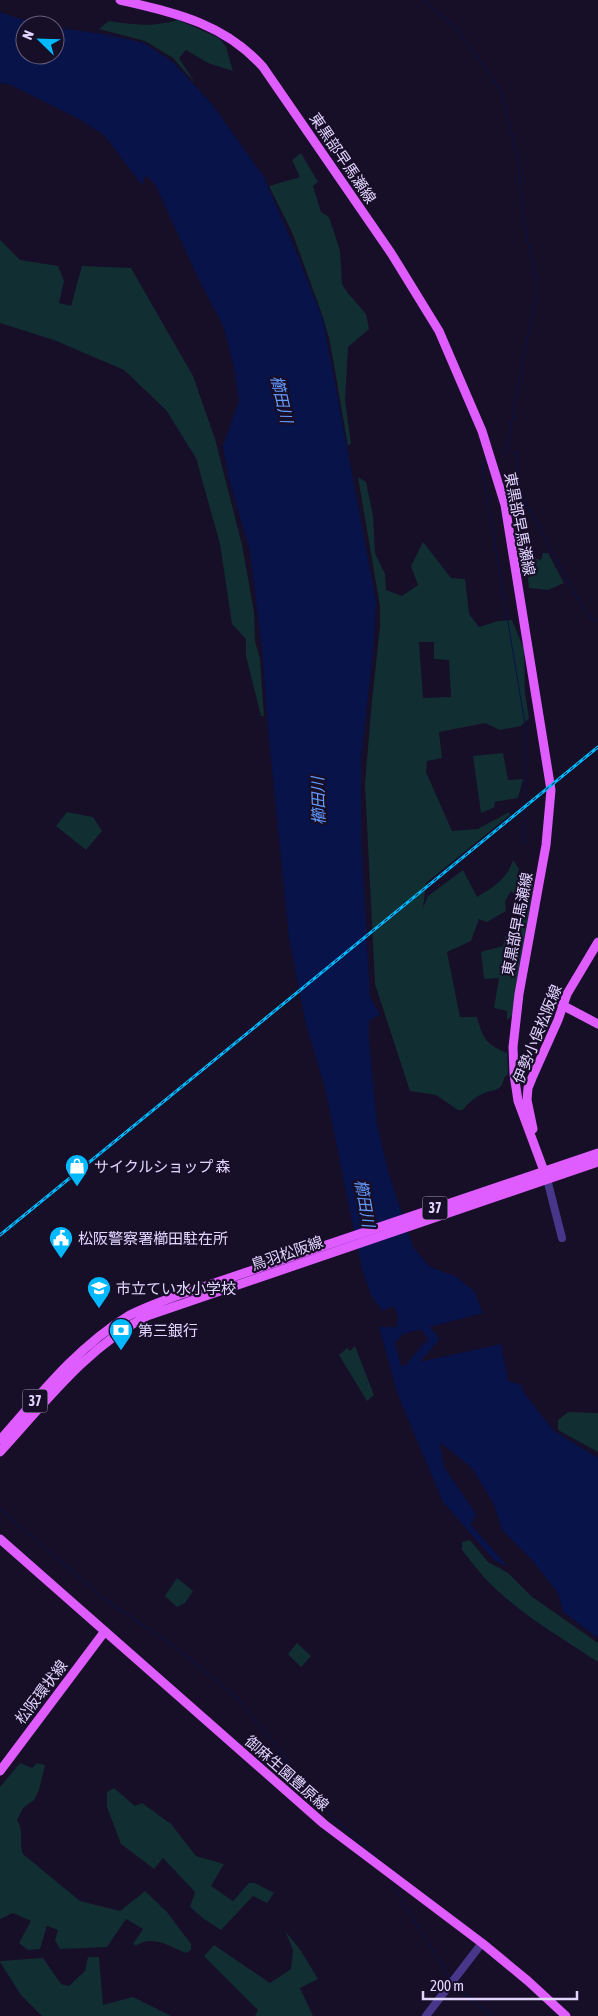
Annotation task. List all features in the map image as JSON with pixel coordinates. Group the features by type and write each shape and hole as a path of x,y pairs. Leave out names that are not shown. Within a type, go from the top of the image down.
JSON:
{"main road":[{"name":"東黒部早馬瀬線","path":"120,0 201,22 235,42 264,67 391,253 420,299 439,331 482,431 505,505 551,790 544,854 517,1003 513,1047 518,1101 535,1144 542,1176"},
{"name":"伊勢小俣松阪線","path":"535,1144 528,1088 542,1050 558,1020 571,985 598,942"},
{"path":"562,1005 598,1024"},
{"name":"鳥羽松阪線","path":"0,1440 71,1361 98,1337 127,1317 154,1304 334,1247 542,1176 598,1153"},
{"name":"鳥羽松阪線","path":"542,1176 598,1162"},
{"name":"鳥羽松阪線","path":"0,1452 79,1366 102,1345 135,1322 334,1247"},
{"name":"御麻生園豊原線","path":"0,1539 324,1824 482,1943 566,2016"},
{"name":"松阪環状線","path":"0,1771 105,1632"}],"street":[{"path":"542,1176 562,1238"},
{"path":"426,2016 482,1943"}],"green space":[{"path":"178,20 219,38 226,47 233,71 208,63 186,50 179,58 195,83 173,58 145,41 99,29 109,21 144,25"},
{"path":"301,153 318,182 313,186 321,212 329,217 335,235 340,251 342,284 366,314 369,329 348,347 345,401 351,443 348,446 330,342 323,317 292,232 269,186 300,177 292,160"},
{"path":"0,240 20,260 58,266 64,281 59,303 71,306 82,266 131,268 193,376 215,439 242,545 254,612 255,641 260,659 264,716 261,716 246,656 246,639 232,624 220,544 196,458 166,410 124,370 54,340 0,323"},
{"path":"358,477 366,482 373,516 375,553 385,574 386,590 402,596 418,585 411,566 423,542 451,578 465,579 469,614 479,627 498,621 512,620 524,649 525,693 529,718 521,726 500,730 485,723 439,732 442,758 427,761 426,772 452,831 478,829 509,812 510,815 426,883 423,908 428,896 463,870 477,897 499,882 513,860 519,869 517,876 534,885 512,1016 507,1020 507,1011 494,1008 499,978 484,979 481,952 503,946 505,936 517,937 526,896 517,897 511,891 505,901 506,911 487,922 479,919 471,941 447,952 460,1017 477,1017 486,1040 494,1047 507,1053 508,1074 501,1086 476,1097 463,1110 458,1110 436,1095 410,1091 375,984 365,784 380,627 380,606","holes":["419,642 434,642 434,659 449,660 451,697 423,698"]},
{"path":"543,553 548,553 564,583 548,590 529,588 526,561 530,557 541,560"},
{"path":"503,753 508,780 523,779 518,798 494,802 495,807 481,813 473,756"},
{"path":"67,812 93,817 102,831 86,850 56,826"},
{"path":"355,1346 374,1395 367,1401 339,1355 347,1348 350,1351"},
{"path":"568,1412 598,1413 598,1452 558,1430 558,1420"},
{"path":"470,1540 488,1562 508,1573 531,1596 598,1643 598,1662 535,1621 495,1588 462,1550 462,1542"},
{"path":"177,1578 193,1591 185,1603 177,1607 165,1596"},
{"path":"297,1643 311,1656 301,1667 288,1654"},
{"path":"20,1763 32,1768 37,1763 45,1765 39,1790 34,1800 23,1808 17,1820 21,1829 23,1854 80,1901 120,1911 145,1891 167,1912 191,1944 191,1950 186,1953 161,1942 154,1941 148,1941 136,1946 133,1944 143,1929 126,1919 107,1947 60,1949 55,1940 58,1930 47,1926 40,1949 28,1950 19,1943 31,1921 13,1913 0,1919 0,1787"},
{"path":"114,1788 135,1806 142,1803 171,1824 196,1856 224,1864 211,1886 233,1901 249,1883 255,1883 274,1893 267,1903 253,1896 221,1930 204,1919 190,1907 195,1892 163,1858 154,1869 121,1844 107,1807 107,1792"},
{"path":"285,1931 299,1948 318,1979 300,1988 313,2016 255,2016 258,2010 204,1956 214,1945 270,1983 291,1969 293,1950"},
{"path":"88,1957 99,1957 103,2005 133,1997 171,2016 42,2016 21,1995 0,1962 43,1958 61,1984 69,1986 85,1971"}],"water":[{"path":"0,12 15,17 15,65 65,65 65,29 144,43 174,63 211,103 264,177 323,320 376,601 373,653 361,758 361,837 370,997 380,1015 369,1020 377,1124 388,1171 413,1247 430,1267 455,1276 474,1291 483,1313 403,1334 395,1343 401,1366 501,1344 508,1381 521,1385 524,1393 554,1431 598,1458 598,1638 563,1612 558,1593 533,1561 502,1530 494,1504 472,1468 440,1442 444,1467 476,1514 471,1525 508,1567 494,1560 443,1502 398,1395 379,1327 397,1327 398,1315 393,1306 383,1311 372,1297 362,1269 325,1088 305,1020 289,937 262,648 250,551 228,476 223,446 239,401 234,367 223,325 200,282 156,186 146,175 142,185 104,135 79,119 11,85 0,83"}],"waterway":[{"path":"423,0 457,29 500,90 518,157 524,225 536,278 537,291 507,451 503,455"},
{"path":"514,452 516,451 519,485 525,502 580,603 595,622"},
{"path":"487,461 483,463 482,467 526,730 524,845"},
{"name":"櫛田川","path":"406,1371 434,1339 419,1320"},
{"path":"0,1509 103,1598 175,1647 239,1700 333,1819 368,1847 375,1856"},
{"path":"392,1884 451,1980"},
{"path":"454,1985 492,2016"}],"railway":[{"path":"0,1235 598,747"}],"place":[{"name":"サイクルショップ 森","path":"77,1187"},
{"name":"松阪警察署櫛田駐在所","path":"61,1259"},
{"name":"市立てい水小学校","path":"99,1309"},
{"name":"第三銀行","path":"121,1351"}]}
